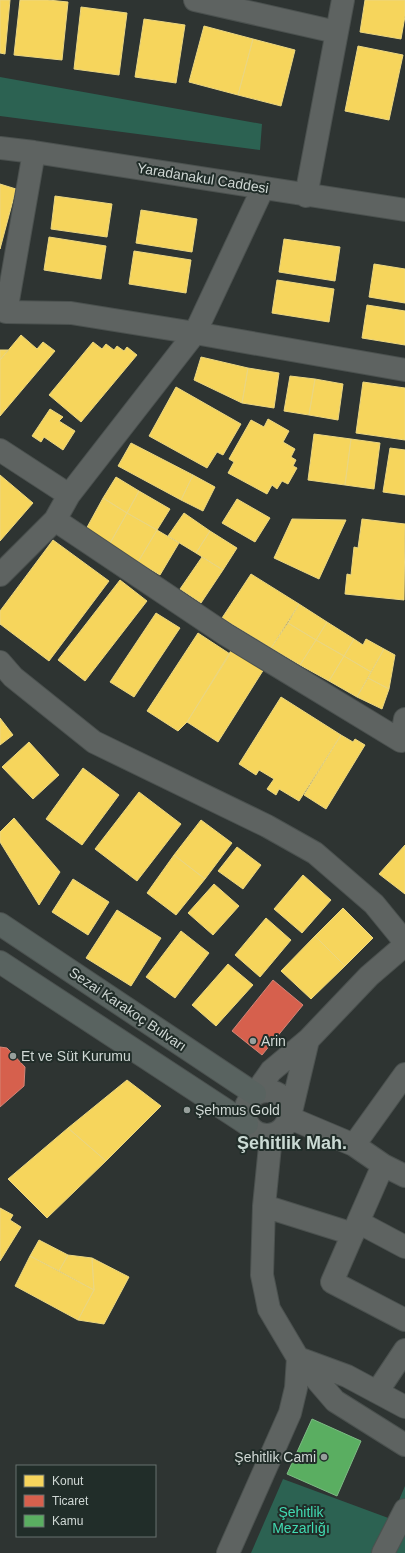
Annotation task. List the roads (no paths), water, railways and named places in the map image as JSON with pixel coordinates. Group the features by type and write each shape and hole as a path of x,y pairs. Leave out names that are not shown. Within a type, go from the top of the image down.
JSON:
{"main road":[{"name":"Sezai Karakoç Bulvarı","path":"0,924 255,1094"},
{"path":"0,962 247,1124"}],"street":[{"path":"195,0 336,32"},
{"path":"306,196 342,0"},
{"name":"Yaradanakul Caddesi","path":"0,148 405,210"},
{"path":"34,152 6,312 70,313 195,333 405,370"},
{"path":"0,575 55,520 69,495 195,333 263,188"},
{"path":"0,450 69,495"},
{"path":"55,520 225,634 403,743 405,719"},
{"path":"0,662 12,677 94,742 267,826 315,854 374,904 405,944 369,976 308,1040 271,1071 255,1094"},
{"path":"290,1117 290,1108 287,1102 276,1092 262,1091 250,1098 247,1104 245,1117 247,1124 257,1133 264,1136 271,1136 283,1130 290,1117 308,1040"},
{"path":"354,1145 405,1074"},
{"path":"290,1117 354,1145 383,1166 405,1176"},
{"path":"271,1136 264,1206 262,1275 269,1309 298,1358 335,1401 405,1445"},
{"path":"383,1166 332,1282 405,1320"},
{"path":"264,1206 356,1228 405,1247"},
{"path":"377,1392 405,1350"},
{"path":"298,1358 347,1376 405,1407"},
{"path":"228,1553 290,1413 296,1388 298,1358"},
{"path":"386,1552 405,1510"}],"place":[{"name":"Arin","path":"253,1041"},
{"name":"Et ve Süt Kurumu","path":"13,1056"},
{"name":"Şehmus Gold","path":"187,1110"},
{"name":"Şehitlik Cami","path":"324,1457"}],"district":[{"name":"Şehitlik Mah.","path":"292,1143"}],"park label":[{"name":"Şehitlik Mezarlığı","path":"301,1520"}]}
